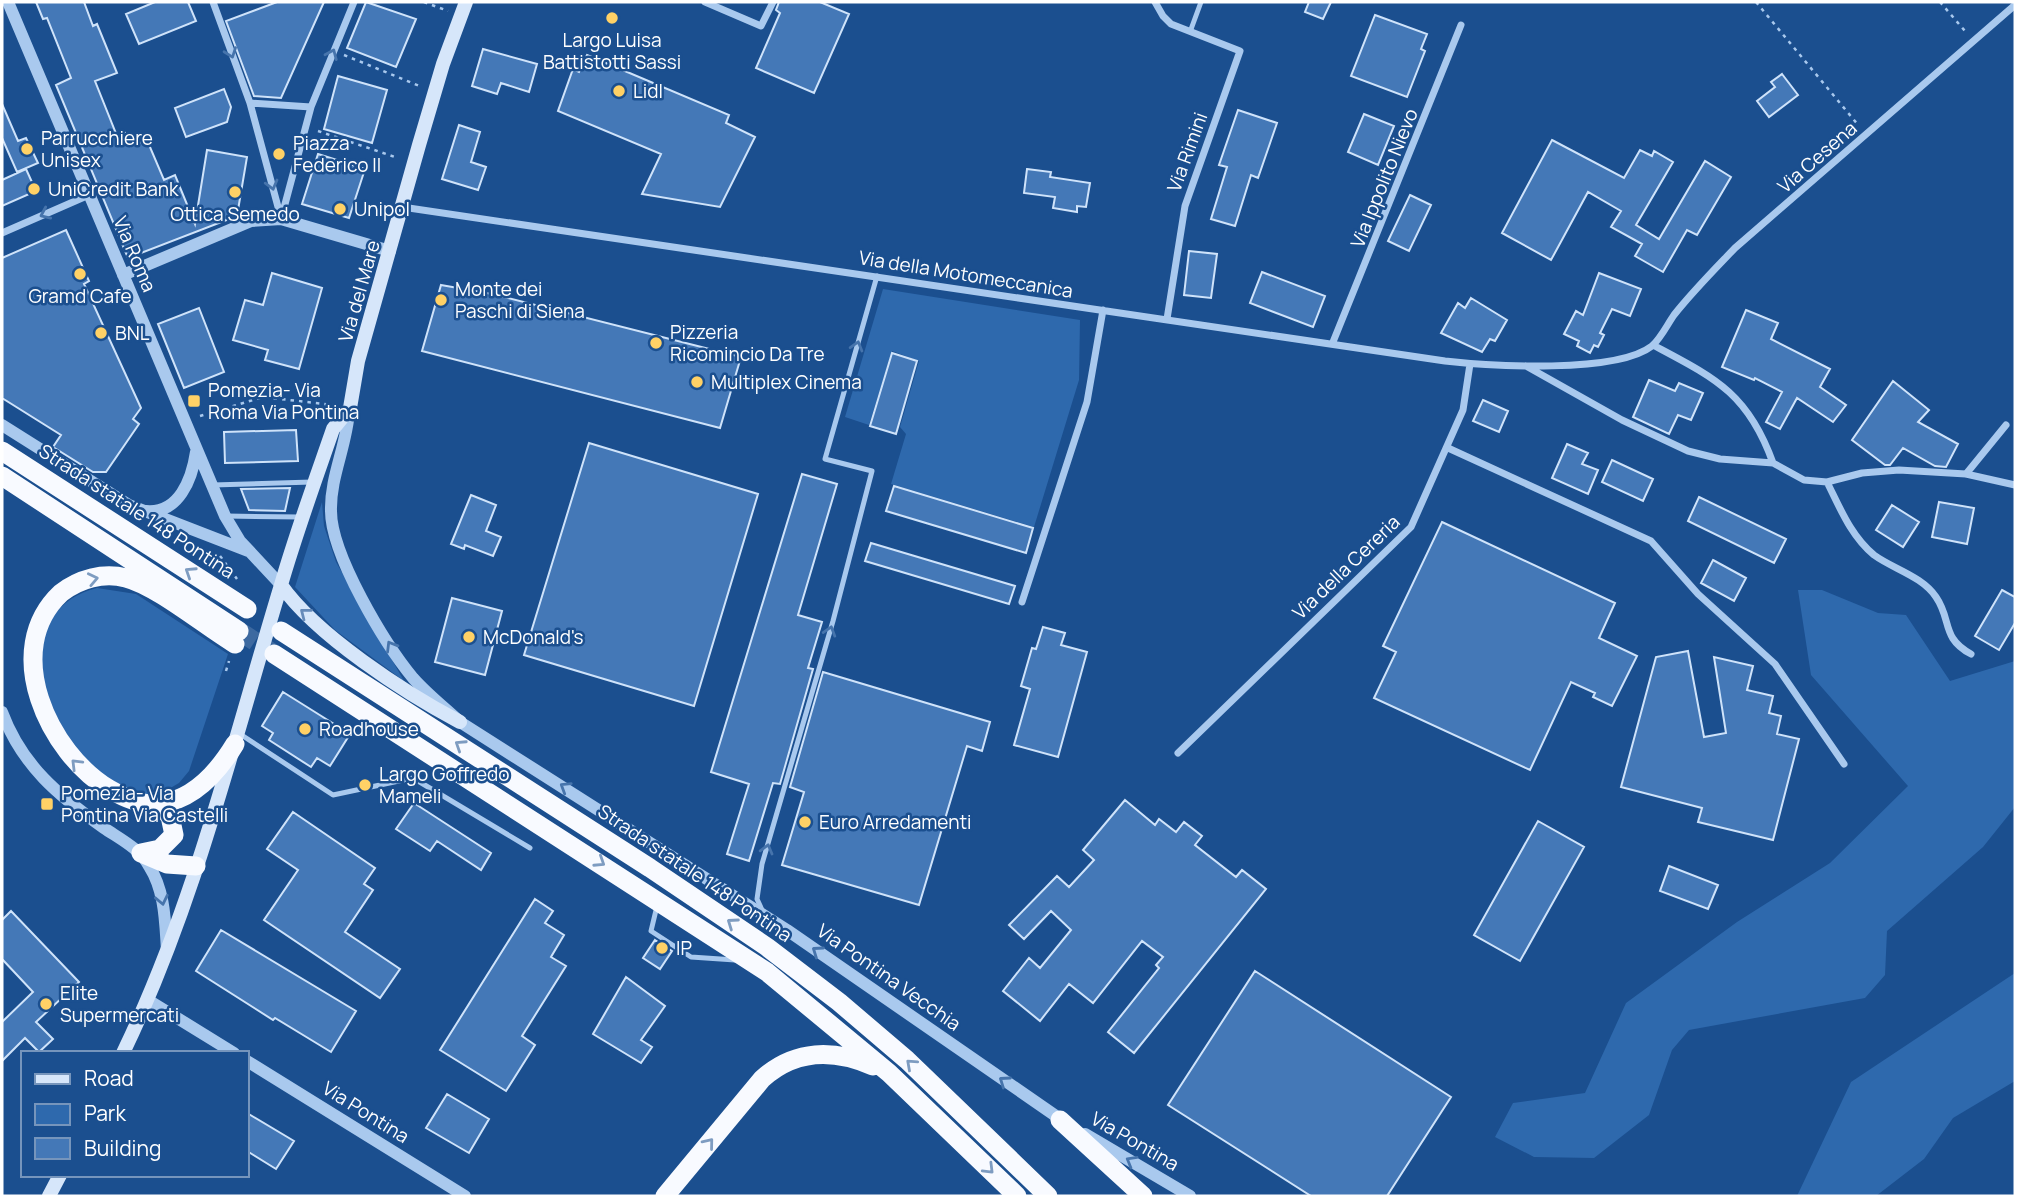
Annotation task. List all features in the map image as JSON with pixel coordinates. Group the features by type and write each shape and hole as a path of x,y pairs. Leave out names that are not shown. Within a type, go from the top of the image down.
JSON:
{"highway":[{"name":"Strada statale 148 Pontina","path":"2,451 247,609"},
{"path":"2,476 237,637 142,585 117,577 93,578 70,587 51,603 41,619 32,649 31,676 43,716 73,763 93,779 124,797 157,804 181,797 204,782 237,739"},
{"name":"Strada statale 148 Pontina","path":"281,631 650,868 767,947 839,1002 907,1060 1048,1196"},
{"path":"273,658 336,694 751,961 889,1073 1017,1196"},
{"path":"141,853 160,849 174,835 170,816 157,804"},
{"path":"141,853 167,864 196,866"},
{"path":"665,1196 762,1079 776,1067 799,1057 824,1053 853,1057 889,1073"},
{"path":"1060,1120 1143,1196"}],"main road":[{"name":"Via del Mare","path":"123,1051 149,999 196,866 315,482 334,429 350,410 358,361 414,164 466,2"},
{"path":"281,585 294,604 355,654 415,696 460,722"},
{"path":"49,1196 59,1177"}],"street":[{"name":"Via Roma","path":"8,2 225,516 248,551 281,585"},
{"path":"213,2 250,103 281,219"},
{"path":"281,219 311,107 354,2"},
{"path":"705,2 761,26 773,2"},
{"name":"Via Rimini","path":"1155,2 1165,19 1190,32 1240,51 1182,215 1167,319"},
{"name":"Via Cesena","path":"1653,345 1701,283 1735,248 2015,5"},
{"name":"Via Ippolito Nievo","path":"1333,342 1461,25"},
{"path":"250,103 311,107"},
{"path":"2,233 89,195"},
{"name":"Via della Motomeccanica","path":"402,207 1470,364 1525,366 1597,361 1625,356 1653,345"},
{"path":"123,275 251,221 281,219 390,251"},
{"path":"1022,602 1087,402 1103,310"},
{"path":"1653,345 1703,372 1732,395 1758,425 1773,463"},
{"name":"Via della Cereria","path":"1178,753 1411,527 1448,448 1466,398 1470,364"},
{"name":"Via della Motomeccanica","path":"1525,366 1622,419 1688,451 1720,459 1773,463 1797,478 1827,482 1878,471 1966,474 2015,485"},
{"name":"Via Pontina Vecchia","path":"350,410 348,433 331,500 336,540 368,608 415,681 460,722 764,915 1060,1120"},
{"path":"2,425 129,505 248,551"},
{"path":"1966,474 2006,425"},
{"path":"1448,448 1651,541 1698,594 1775,664 1844,764"},
{"path":"129,505 152,511 172,505 189,481 196,452"},
{"path":"1827,482 1860,541 1875,555 1934,594 1953,641 1971,654"},
{"path":"2,712 18,747 41,778 68,803 141,853 153,873 161,896 167,951"},
{"path":"149,999 231,1051"},
{"name":"Via Pontina","path":"248,1062 465,1196"},
{"name":"Via Pontina","path":"1060,1120 1189,1196"}],"lane":[{"path":"1190,32 1201,2"},
{"path":"764,915 757,899 762,864 833,621 872,471 825,459 877,276"},
{"path":"211,485 315,482"},
{"path":"225,516 303,517"},
{"path":"237,739 333,795 413,778 530,848"},
{"path":"659,900 652,931 691,957 751,961"}],"path":[{"path":"424,2 461,17"},
{"path":"1756,2 1866,134"},
{"path":"1940,2 1974,41"},
{"path":"334,51 435,92"},
{"path":"305,127 414,164"},
{"path":"184,422 239,402 263,397 350,410"}],"green space":[{"path":"883,289 1080,320 1079,380 1034,527 891,484 906,434 900,427 919,361 892,351 869,425 845,417"},
{"path":"322,502 324,526 336,562 404,681 335,630 295,587"},
{"path":"97,588 136,594 228,654 189,771 179,783 155,797 114,782 86,765 64,732 39,682 39,651 49,623 69,601"},
{"path":"1798,590 1822,590 1878,613 1906,615 1950,681 2015,661 2015,807 1983,847 1887,931 1885,975 1865,998 1689,1030 1672,1050 1649,1115 1594,1158 1534,1157 1495,1137 1513,1103 1585,1093 1626,1003 1737,922 1830,863 1908,786 1811,675"},
{"path":"2015,973 2015,1081 1953,1118 1924,1159 1876,1196 1797,1196 1851,1082"}],"building":[{"path":"36,2 84,2 93,26 97,24 117,73 95,81 117,136 125,133 131,146 147,140 164,180 175,175 195,224 207,150 247,157 237,216 128,258 56,85 71,78 47,18 43,19"},
{"path":"155,2 188,2 196,21 139,44 126,14"},
{"path":"277,2 324,2 281,98 254,96 226,21"},
{"path":"366,2 416,19 396,67 347,48"},
{"path":"779,2 820,2 849,14 814,93 756,68 780,13 776,10"},
{"path":"1309,2 1331,2 1323,19 1305,12"},
{"path":"1375,15 1427,34 1421,49 1425,51 1407,97 1351,76"},
{"path":"483,49 537,64 529,92 501,83 497,94 472,86"},
{"name":"Lidl","path":"587,55 729,115 726,123 755,137 720,207 642,194 661,154 558,111 573,69 579,72"},
{"path":"1782,74 1798,95 1769,117 1757,101 1775,87 1771,82"},
{"path":"338,76 387,90 372,143 324,129"},
{"path":"224,89 231,107 227,122 186,137 175,108"},
{"path":"2,104 18,141 26,138 38,163 17,172 2,138"},
{"path":"1238,110 1277,123 1258,178 1251,175 1235,226 1211,219 1227,167 1219,165"},
{"path":"1364,114 1394,126 1378,165 1348,152"},
{"path":"459,125 480,132 471,162 486,167 478,190 442,179"},
{"path":"1552,140 1624,178 1640,150 1652,156 1654,151 1673,162 1636,225 1659,239 1705,161 1731,177 1697,235 1687,230 1663,272 1635,256 1642,244 1611,227 1621,211 1588,192 1551,260 1502,233"},
{"path":"318,154 365,169 349,218 302,204"},
{"path":"26,169 36,191 2,206 2,180"},
{"path":"1027,169 1051,172 1050,177 1090,183 1086,207 1077,206 1077,212 1053,208 1055,197 1024,193"},
{"path":"1410,195 1431,205 1409,251 1388,241"},
{"path":"66,230 89,281 84,284 141,408 133,419 139,424 106,472 93,472 53,447 61,435 2,398 2,258"},
{"path":"1189,251 1217,254 1211,298 1184,295"},
{"path":"1262,272 1325,296 1313,327 1250,303"},
{"path":"272,273 322,288 299,369 265,360 268,350 233,340 245,300 263,305"},
{"path":"1599,273 1641,289 1630,316 1612,309 1600,333 1604,335 1598,347 1594,345 1590,353 1577,346 1579,341 1564,334 1576,311 1583,315"},
{"path":"441,285 492,294 741,357 720,428 422,351"},
{"path":"1471,298 1507,320 1495,341 1490,339 1482,352 1441,333 1458,303 1465,308"},
{"path":"199,308 224,372 184,388 158,324"},
{"path":"1746,310 1778,323 1771,339 1830,369 1820,387 1846,405 1833,422 1797,398 1780,429 1766,422 1782,392 1755,378 1754,380 1722,367"},
{"path":"892,353 917,361 896,434 870,426"},
{"path":"1649,380 1675,391 1679,383 1703,393 1691,420 1678,415 1669,434 1633,417"},
{"path":"1893,381 1929,410 1918,422 1958,444 1946,467 1935,466 1903,448 1890,465 1885,465 1852,440"},
{"path":"1483,400 1508,411 1499,432 1473,421"},
{"path":"296,430 298,461 225,463 224,432"},
{"path":"589,443 758,494 694,706 524,655"},
{"path":"1567,444 1588,453 1582,464 1598,470 1588,494 1552,478"},
{"path":"1612,460 1653,479 1643,501 1602,482"},
{"path":"802,474 837,484 798,615 822,622 808,668 813,669 780,784 773,783 749,861 727,854 749,784 711,772"},
{"path":"894,486 1033,528 1026,553 886,511"},
{"path":"290,488 285,511 249,510 241,489"},
{"path":"471,495 496,505 486,531 501,537 493,556 465,545 464,549 451,544"},
{"path":"1699,497 1786,539 1774,563 1688,521"},
{"path":"1939,502 1974,508 1967,544 1932,537"},
{"path":"1892,505 1919,522 1903,547 1876,530"},
{"path":"1442,522 1615,603 1599,638 1637,656 1612,706 1593,697 1595,693 1571,682 1530,770 1374,698 1396,652 1383,646"},
{"path":"871,543 1015,586 1009,604 865,561"},
{"path":"1713,560 1746,578 1734,601 1701,583"},
{"path":"2002,590 2015,597 2015,623 1999,650 1975,636"},
{"name":"McDonald's","path":"452,598 502,611 485,675 435,662"},
{"path":"1043,627 1065,633 1061,645 1087,652 1058,757 1014,745 1030,689 1021,686 1032,648 1036,649"},
{"path":"1688,651 1704,737 1726,733 1714,657 1753,666 1747,690 1773,696 1769,713 1781,716 1777,734 1799,739 1773,840 1698,822 1702,808 1621,787 1656,657"},
{"path":"823,672 990,722 982,751 967,746 919,905 782,865 804,792 790,787"},
{"name":"Roadhouse","path":"283,692 350,734 330,766 317,758 311,767 269,740 273,733 262,726"},
{"path":"1125,800 1155,825 1159,819 1176,832 1184,822 1202,836 1195,845 1236,877 1242,870 1266,889 1134,1053 1108,1032 1159,968 1156,965 1163,957 1142,941 1093,1003 1069,984 1040,1021 1003,991 1029,958 1040,968 1071,930 1051,911 1024,939 1009,925 1057,876 1069,887 1094,860 1083,850"},
{"path":"414,803 491,853 481,870 437,841 430,851 396,829"},
{"path":"293,812 375,868 364,884 373,890 345,932 400,969 380,998 264,920 298,870 267,849"},
{"path":"1538,821 1584,847 1520,961 1474,935"},
{"path":"1669,866 1718,885 1708,909 1660,891"},
{"path":"535,899 553,911 545,923 564,935 551,957 566,966 522,1036 535,1045 506,1091 440,1050"},
{"path":"11,911 79,982 36,1022 53,1039 38,1051 25,1038 2,1061 2,1022 33,992 2,959 2,920"},
{"path":"221,930 356,1011 331,1052 275,1018 273,1020 196,971"},
{"path":"655,940 672,951 660,969 643,958"},
{"path":"1255,971 1451,1097 1387,1196 1311,1196 1168,1105"},
{"path":"626,977 665,1006 641,1040 652,1047 641,1063 593,1034"},
{"path":"447,1094 489,1119 469,1153 426,1128"},
{"path":"248,1114 294,1141 276,1169 248,1152"}],"tunnel":[{"path":"239,631 274,654"}],"place":[{"name":"Largo Luisa Battistotti Sassi","path":"612,18"},
{"name":"Lidl","path":"619,91"},
{"name":"Parrucchiere Unisex","path":"27,149"},
{"name":"Piazza Federico II","path":"279,154"},
{"name":"UniCredit Bank","path":"34,189"},
{"name":"Ottica Semedo","path":"235,192"},
{"name":"Unipol","path":"340,209"},
{"name":"Gramd Cafe","path":"80,274"},
{"name":"Monte dei Paschi di Siena","path":"441,300"},
{"name":"BNL","path":"101,333"},
{"name":"Pizzeria Ricomincio Da Tre","path":"656,343"},
{"name":"Multiplex Cinema","path":"697,382"},
{"name":"Pomezia- Via Roma Via Pontina","path":"194,401"},
{"name":"McDonald's","path":"469,637"},
{"name":"Roadhouse","path":"305,729"},
{"name":"Largo Goffredo Mameli","path":"365,785"},
{"name":"Pomezia- Via Pontina Via Castelli","path":"47,804"},
{"name":"Euro Arredamenti","path":"805,822"},
{"name":"IP","path":"662,948"},
{"name":"Elite Supermercati","path":"46,1004"}]}
